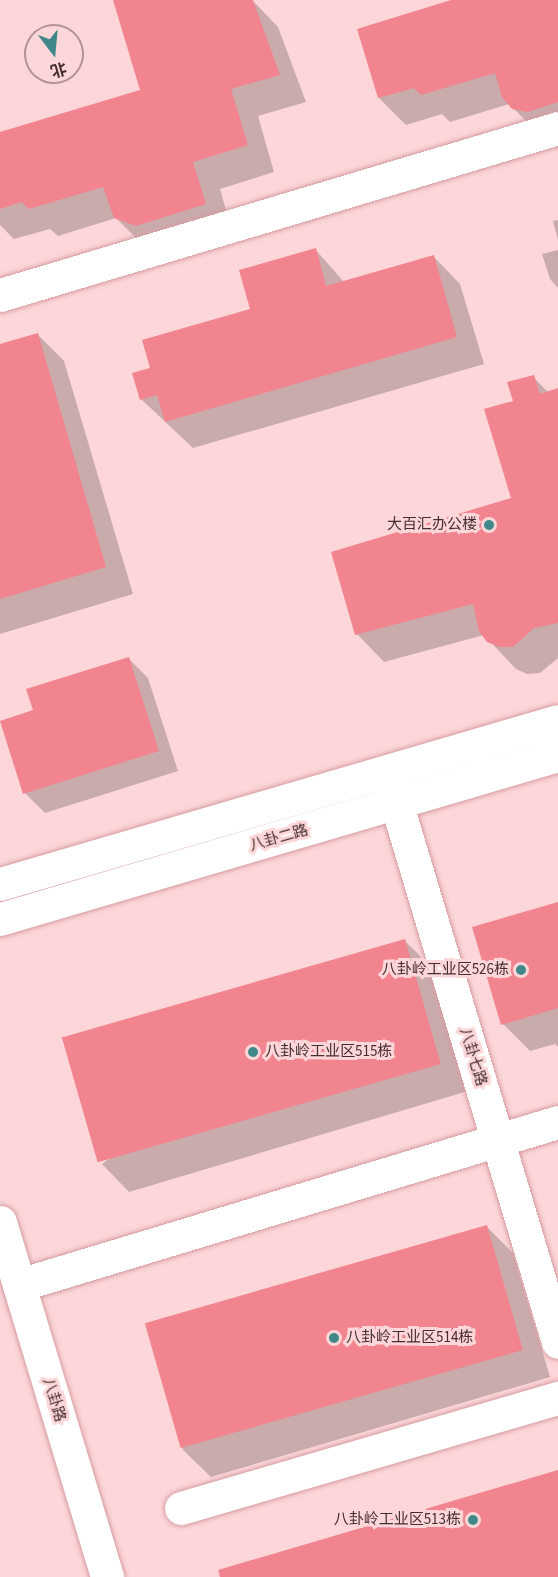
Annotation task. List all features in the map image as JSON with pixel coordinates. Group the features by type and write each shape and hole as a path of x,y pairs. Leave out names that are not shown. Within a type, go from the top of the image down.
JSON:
{"street":[{"path":"0,295 558,128"},
{"path":"0,884 558,721"},
{"name":"八卦二路","path":"0,919 558,755"},
{"name":"八卦七路","path":"387,772 558,1342"},
{"path":"19,1285 558,1122"},
{"name":"八卦路","path":"0,1222 107,1577"},
{"path":"181,1508 558,1398"}],"building":[{"path":"113,0 253,0 280,75 231,89 248,145 193,162 206,204 136,226 114,218 103,187 29,209 22,202 0,209 0,132 140,90"},
{"path":"451,0 558,0 558,102 528,112 512,109 502,97 495,73 421,95 414,88 378,98 357,29"},
{"path":"316,248 326,286 434,255 457,337 165,422 157,395 140,400 132,373 150,368 142,340 250,309 239,270"},
{"path":"38,333 106,567 0,599 0,344"},
{"name":"大百汇办公楼","path":"534,375 540,394 558,388 558,623 534,628 513,647 499,647 487,642 479,631 473,604 355,635 331,552 511,498 484,409 513,401 507,382"},
{"path":"129,657 159,751 23,794 0,721 33,710 26,689"},
{"name":"八卦岭工业区526栋","path":"558,902 558,1008 501,1025 472,927"},
{"name":"八卦岭工业区515栋","path":"405,939 441,1064 98,1162 62,1037"},
{"name":"八卦岭工业区514栋","path":"487,1225 523,1350 181,1448 145,1323"},
{"name":"八卦岭工业区513栋","path":"558,1470 558,1577 220,1577 218,1570"}],"place":[{"name":"大百汇办公楼","path":"489,525"},
{"name":"八卦岭工业区526栋","path":"521,970"},
{"name":"八卦岭工业区515栋","path":"253,1052"},
{"name":"八卦岭工业区514栋","path":"334,1338"},
{"name":"八卦岭工业区513栋","path":"473,1520"}]}
